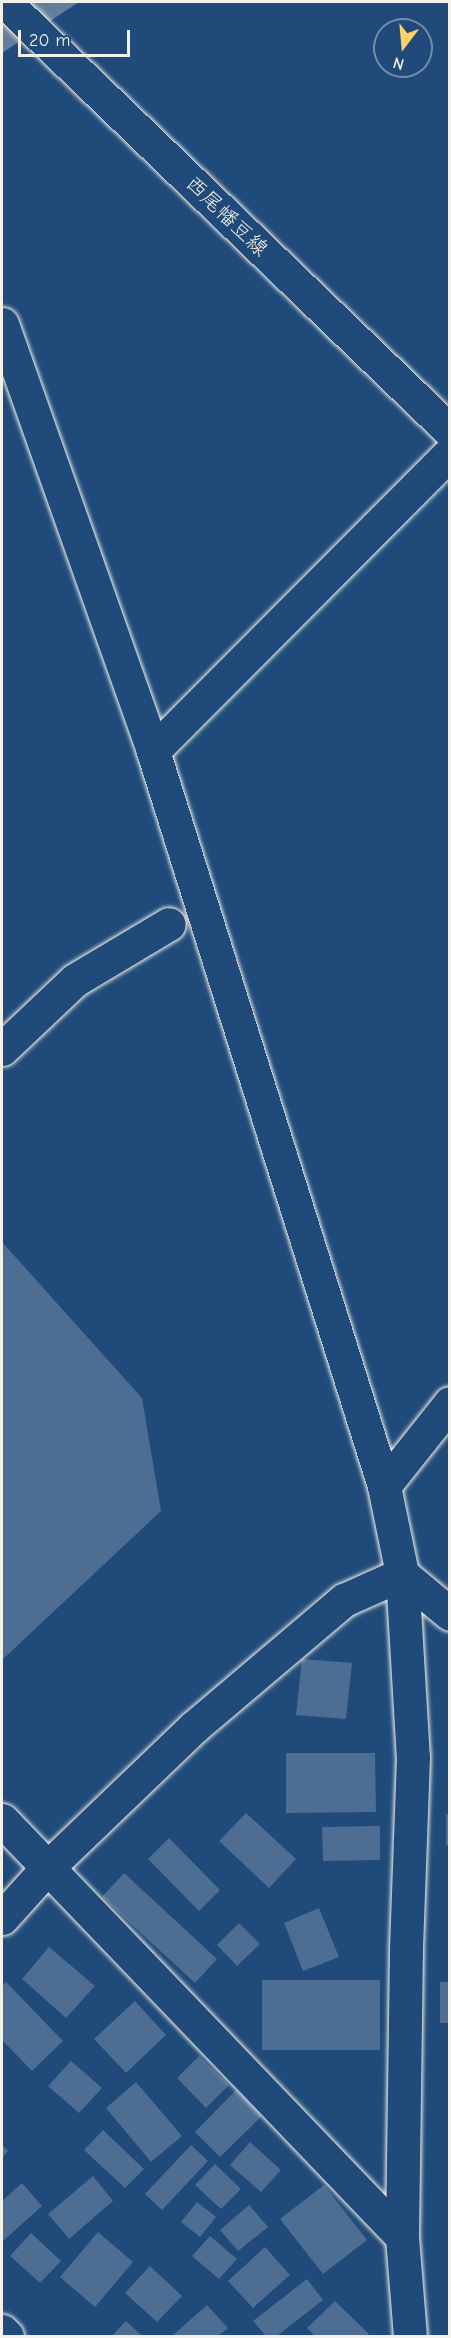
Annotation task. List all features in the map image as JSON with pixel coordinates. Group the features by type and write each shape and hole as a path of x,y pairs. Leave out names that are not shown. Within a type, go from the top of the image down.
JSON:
{"street":[{"name":"西尾幡豆線","path":"5,2 450,431"},
{"path":"2,324 153,751 384,1486 402,1574 413,1757 406,1949 402,2237 410,2337"},
{"path":"153,751 450,453"},
{"path":"2,1049 75,980 170,924"},
{"path":"384,1486 450,1403"},
{"path":"402,1574 450,1614"},
{"path":"2,1918 48,1868 194,1727 344,1600 402,1574"},
{"path":"2,1820 402,2237"},
{"path":"2,2331 7,2337"}],"water":[{"path":"2,2 79,2 2,53"}],"building":[{"path":"2,1242 142,1398 161,1511 2,1660"},
{"path":"302,1659 352,1663 346,1719 296,1715"},
{"path":"286,1753 375,1753 376,1812 286,1813"},
{"path":"246,1813 296,1859 269,1888 219,1841"},
{"path":"446,1814 450,1814 450,1845 446,1845"},
{"path":"380,1826 380,1860 323,1861 322,1827"},
{"path":"169,1838 220,1890 199,1911 148,1859"},
{"path":"124,1873 217,1959 195,1983 102,1897"},
{"path":"319,1908 339,1957 303,1971 284,1923"},
{"path":"239,1923 260,1944 237,1966 217,1945"},
{"path":"49,1947 95,1986 66,2018 22,1979"},
{"path":"262,1980 380,1980 380,2050 262,2050"},
{"path":"6,1982 63,2041 32,2071 2,2040 2,1986"},
{"path":"440,1982 450,1982 450,2023 440,2023"},
{"path":"135,2001 166,2035 126,2073 94,2039"},
{"path":"199,2056 229,2085 206,2108 177,2078"},
{"path":"71,2061 102,2088 79,2113 48,2086"},
{"path":"136,2082 182,2136 151,2162 106,2108"},
{"path":"236,2090 262,2116 220,2157 195,2132"},
{"path":"103,2130 144,2169 125,2188 84,2150"},
{"path":"250,2142 281,2170 261,2192 230,2165"},
{"path":"2,2145 8,2151 2,2158"},
{"path":"191,2145 208,2161 162,2210 145,2194"},
{"path":"215,2164 241,2189 221,2209 195,2185"},
{"path":"93,2176 113,2201 69,2239 48,2214"},
{"path":"22,2183 42,2206 2,2242 2,2201"},
{"path":"324,2185 367,2240 323,2274 280,2219"},
{"path":"197,2202 216,2217 200,2237 181,2222"},
{"path":"249,2205 268,2227 238,2251 220,2230"},
{"path":"98,2232 133,2262 95,2307 60,2277"},
{"path":"31,2233 61,2261 40,2283 10,2256"},
{"path":"210,2236 237,2259 219,2279 192,2256"},
{"path":"265,2247 290,2275 253,2308 228,2281"},
{"path":"150,2266 182,2296 157,2322 125,2293"},
{"path":"307,2279 323,2300 277,2336 266,2336 253,2321"},
{"path":"335,2301 369,2334 366,2336 315,2336 307,2328"},
{"path":"207,2305 228,2328 218,2336 172,2336"},
{"path":"126,2321 142,2336 112,2336"}]}
